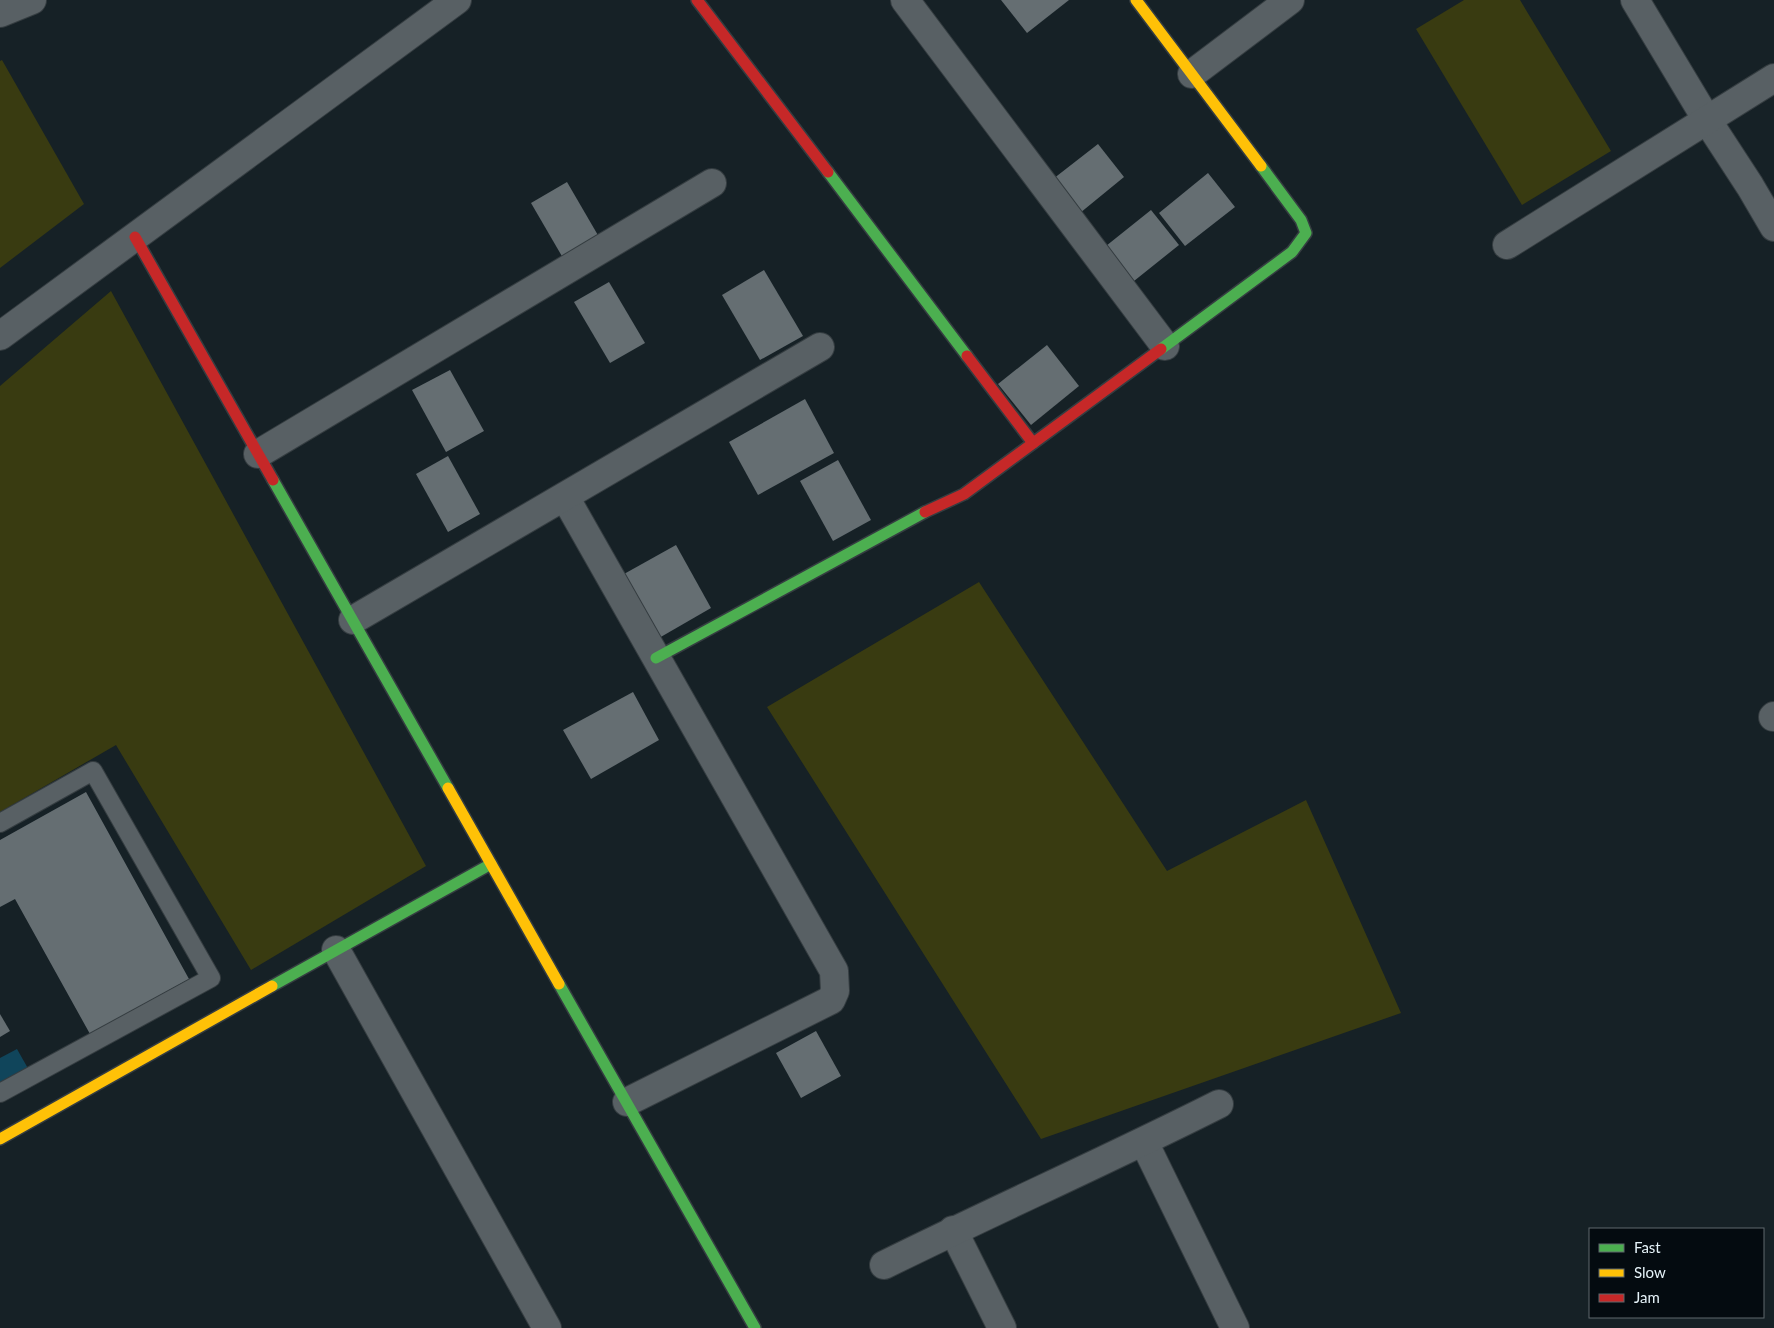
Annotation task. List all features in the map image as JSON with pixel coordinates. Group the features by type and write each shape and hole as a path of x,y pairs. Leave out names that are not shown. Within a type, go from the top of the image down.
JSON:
{"street":[{"path":"0,13 32,0"},
{"path":"0,336 457,0"},
{"path":"697,0 1033,443"},
{"path":"905,0 1165,346"},
{"path":"656,658 935,507 964,494 1292,252 1306,233 1301,220 1136,0"},
{"path":"1192,74 1290,0"},
{"path":"1635,0 1774,227"},
{"path":"1507,245 1774,78"},
{"path":"258,454 712,183"},
{"path":"134,237 755,1328"},
{"path":"353,620 820,347"},
{"path":"565,496 834,971 836,991 831,1000 627,1102"},
{"path":"0,1140 491,864"},
{"path":"336,950 548,1328"},
{"path":"884,1265 953,1230 1144,1142 1219,1104"},
{"path":"1144,1142 1235,1328"},
{"path":"953,1230 1002,1328"}],"lane":[{"path":"0,823 93,771 211,978 0,1093"}],"shaded area":[{"path":"1464,0 1520,0 1611,151 1522,205 1416,29"},
{"path":"2,60 84,204 0,268 0,61"},
{"path":"111,291 426,866 251,970 116,745 0,812 0,386"},
{"path":"979,582 1167,871 1306,800 1401,1013 1041,1139 767,707"}],"water":[{"path":"17,1049 30,1072 0,1089 0,1058"}],"building":[{"path":"1001,0 1069,0 1027,33"},
{"path":"1098,144 1124,177 1080,213 1053,179"},
{"path":"1208,173 1235,207 1185,246 1159,213"},
{"path":"567,182 599,237 563,258 531,203"},
{"path":"1151,210 1179,245 1134,281 1106,246"},
{"path":"764,270 803,336 760,360 722,295"},
{"path":"609,282 645,343 610,363 574,302"},
{"path":"1047,345 1079,386 1031,425 998,384"},
{"path":"450,370 484,431 446,452 412,390"},
{"path":"805,399 834,453 758,495 729,442"},
{"path":"448,456 480,514 448,532 416,474"},
{"path":"838,460 871,520 833,541 800,481"},
{"path":"676,545 711,608 659,638 624,574"},
{"path":"633,692 659,740 591,779 563,730"},
{"path":"86,792 189,979 90,1034 15,899 0,907 0,840"},
{"path":"0,1014 10,1031 0,1037"},
{"path":"816,1031 841,1076 801,1098 776,1053"}],"traffic: fast":[{"path":"1161,349 1292,252 1306,233 1301,220 1261,166"},
{"path":"828,172 967,356"},
{"path":"273,480 448,788"},
{"path":"656,658 925,512"},
{"path":"272,986 491,864"},
{"path":"559,984 755,1328"}],"traffic: slow":[{"path":"1136,0 1261,166"},
{"path":"448,788 559,984"},
{"path":"0,1139 272,986"}],"traffic: jam":[{"path":"697,0 828,172"},
{"path":"135,237 273,480"},
{"path":"925,512 964,494 1161,349"},
{"path":"967,356 1033,443"}]}
